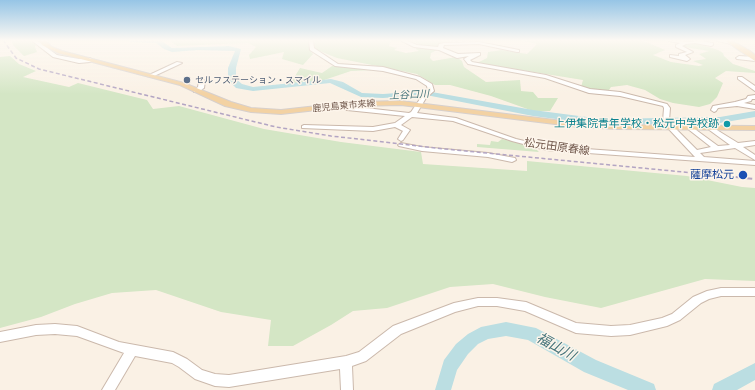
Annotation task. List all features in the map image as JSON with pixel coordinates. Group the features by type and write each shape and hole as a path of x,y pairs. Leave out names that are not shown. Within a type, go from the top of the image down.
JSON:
{"main road":[{"name":"鹿児島東市来線","path":"84,58 182,84 228,104 258,111 295,111 340,105 389,102 419,104 579,125 668,124 690,128 755,128"}],"street":[{"path":"66,58 79,61 90,60"},
{"path":"304,127 365,129 395,125 412,114 424,97 431,91 430,85 418,78 375,68 337,65 326,58"},
{"path":"469,58 467,59 470,63 546,77 589,91 620,94 662,104 667,108 668,124 703,160"},
{"path":"743,58 755,59"},
{"path":"150,76 179,63"},
{"path":"740,78 755,89"},
{"path":"196,91 202,88 202,82"},
{"path":"714,110 715,107 736,104 750,100 750,97 755,97"},
{"path":"736,104 755,107"},
{"name":"松元田原春線","path":"340,105 347,108 454,119 514,140 546,148 755,163"},
{"path":"395,125 407,130 401,142 422,149 488,155 512,160"},
{"path":"690,128 716,148"},
{"path":"710,128 755,158"},
{"path":"694,152 755,143"},
{"path":"0,337 36,330 69,330 97,337 132,350 173,358 183,363 199,375 215,380 229,381 346,362 362,357 397,330 454,308 478,302 497,302 526,307 576,328 617,331 637,329 663,323 676,317 697,300 707,295 721,292 755,292"},
{"path":"108,390 132,350"},
{"path":"346,362 347,390"}],"green space":[{"path":"0,58 12,58 19,64 36,71 23,77 69,87 78,83 147,100 153,109 179,106 264,129 341,142 421,152 423,164 527,171 527,161 687,176 742,187 755,188 755,281 705,279 601,308 545,297 493,284 450,287 387,308 353,311 293,346 268,346 271,320 221,312 156,290 112,293 75,304 41,317 0,328"},
{"path":"282,58 309,58 303,65"},
{"path":"338,58 430,58 433,61 458,58 462,61 464,67 486,82 520,80 521,91 533,92 538,98 558,98 550,111 533,111 491,96 450,85 435,85 417,74"},
{"path":"487,58 661,58 671,62 699,66 703,65 693,61 706,59 705,58 726,58 733,64 755,71 755,73 726,71 715,78 723,83 717,97 710,104 699,107 673,103 660,99 645,90 627,85 611,87 609,90 585,90 581,87 583,80 477,63"},
{"path":"332,66 373,70 351,71 324,80 281,85 292,81 300,68 322,73"},
{"path":"502,139 534,147 539,152 477,147 477,144 490,145 491,141 498,142"}],"waterway":[{"name":"上谷口川","path":"236,58 232,68 232,80 239,86 253,89 331,81 361,95 383,96 426,93 533,113 602,122 720,120 755,114"},
{"name":"福山川","path":"443,390 450,366 462,349 473,339 486,332 506,329 531,333 590,366 648,390"},
{"name":"福山川","path":"720,390 755,371"}],"railway":[{"path":"16,58 39,69 276,127 331,136 445,149 704,174"},
{"path":"694,173 755,179"}],"place":[{"name":"セルフステーション・スマイル","path":"187,80"},
{"name":"上伊集院青年学校・松元中学校跡","path":"727,124"},
{"name":"薩摩松元","path":"743,175"}]}
